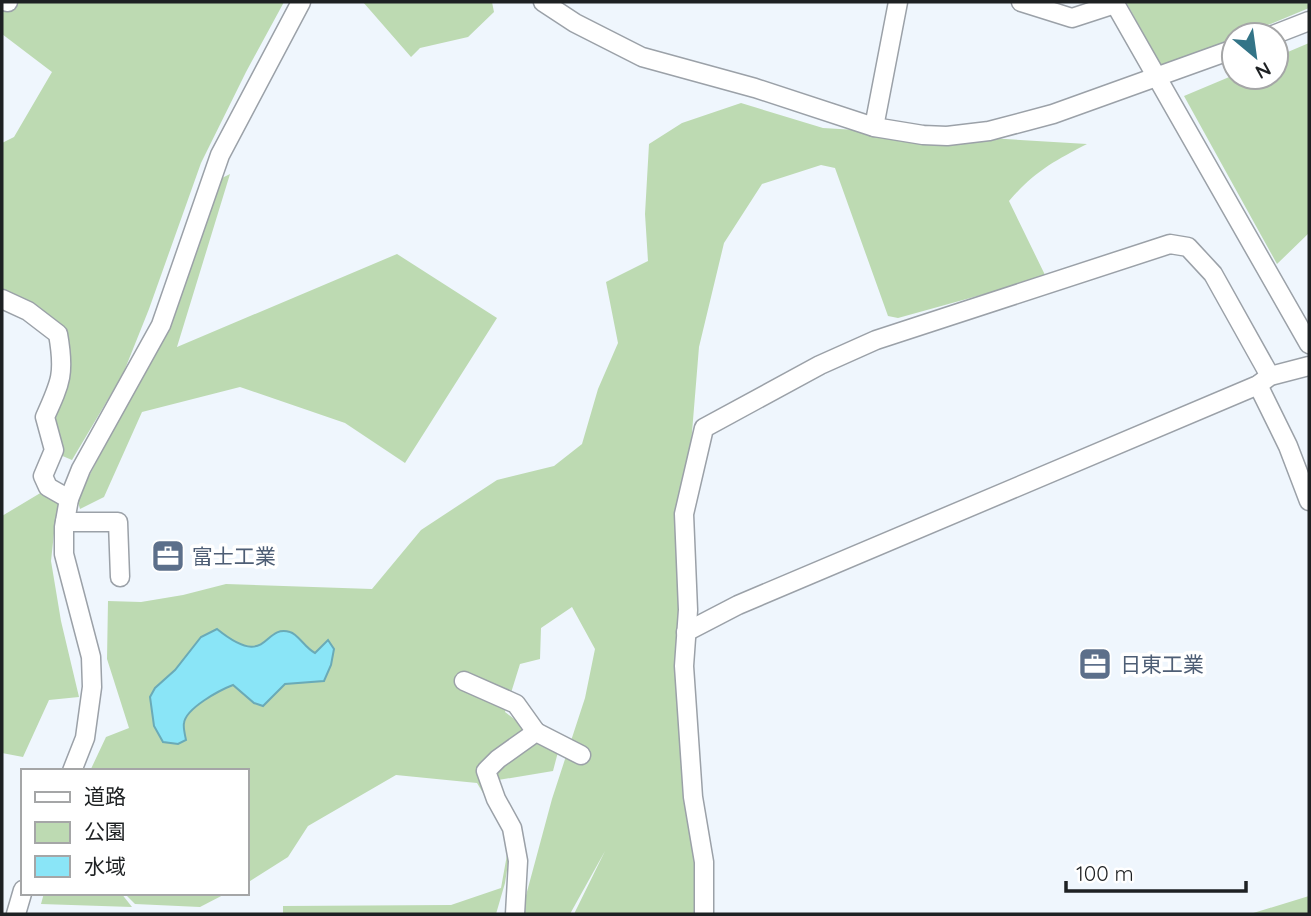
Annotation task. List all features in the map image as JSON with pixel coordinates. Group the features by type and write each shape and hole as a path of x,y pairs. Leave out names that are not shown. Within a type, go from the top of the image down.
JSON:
{"street":[{"path":"73,769 85,738 92,687 91,657 64,554 69,499 81,469 161,325 220,155 301,2"},
{"path":"543,2 575,23 642,57 755,88 874,127 947,136 989,131 1054,114 1220,55"},
{"path":"874,127 898,2"},
{"path":"1021,2 1072,18 1114,3 1309,344"},
{"path":"1290,28 1309,21"},
{"path":"704,914 704,862 693,797 686,716 684,666 688,610 684,514 704,428 853,350 1170,244 1188,247 1213,274 1264,381 1309,501"},
{"path":"2,299 28,312 58,334 63,371 45,417 54,450 43,476 48,487 69,499"},
{"path":"686,632 738,605 1264,381 1309,366"},
{"path":"65,522 118,522 120,578"},
{"path":"464,681 516,704 536,732 581,755"},
{"path":"515,914 518,861 512,828 496,799 486,771 536,732"},
{"path":"16,914 22,895"}],"green space":[{"path":"2,2 284,2 201,163 123,374 72,460 53,452 49,430 59,332 2,298 2,143 14,137 52,72 2,34"},
{"path":"363,2 492,2 494,12 468,37 420,48 411,57"},
{"path":"1126,2 1309,2 1309,8 1278,21 1220,21 1220,45 1163,69"},
{"path":"1309,43 1309,233 1277,264 1184,96 1220,81 1220,91 1290,91 1290,51"},
{"path":"741,103 823,128 1087,144 1045,168 1009,201 1046,277 898,318 888,316 835,168 821,165 762,184 724,243 699,347 684,530 703,914 574,914 605,851 570,914 521,914 552,799 585,698 595,649 572,607 541,628 540,659 520,664 505,712 558,752 553,771 480,783 512,838 505,883 496,914 283,914 283,906 451,905 501,888 510,838 477,783 396,775 308,826 288,857 248,882 248,769 91,769 106,737 129,728 107,659 108,601 141,602 226,584 372,589 421,530 497,480 554,466 582,444 598,389 618,343 606,282 648,261 645,214 649,144 682,123"},
{"path":"230,174 177,347 397,254 497,318 405,463 345,423 240,387 142,412 104,497 80,509 77,499 127,404 220,179"},
{"path":"47,489 62,501 55,524 51,561 61,621 79,697 49,700 23,757 2,753 2,516"},
{"path":"43,895 123,895 132,907 41,904"},
{"path":"126,895 223,895 200,907 135,904"},
{"path":"1309,896 1309,914 1250,914"}],"water":[{"path":"217,629 246,646 256,646 281,631 290,632 315,653 328,640 334,649 331,665 324,681 285,684 263,706 254,703 233,685 227,687 204,700 186,717 186,740 178,744 163,742 154,726 150,697 201,637"}],"place":[{"name":"富士工業","path":"168,556"},
{"name":"日東工業","path":"1095,664"}]}
